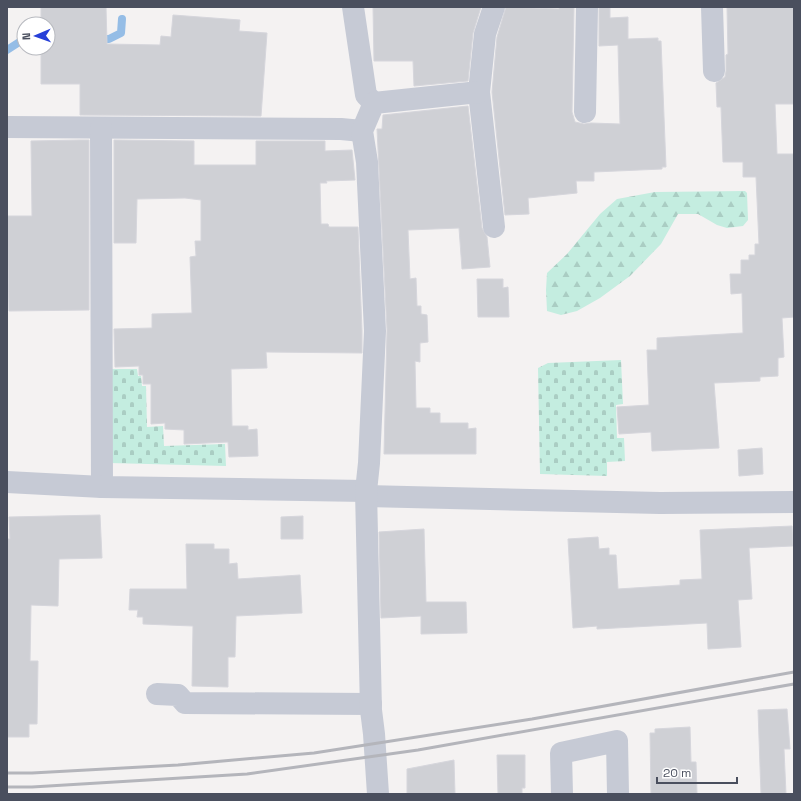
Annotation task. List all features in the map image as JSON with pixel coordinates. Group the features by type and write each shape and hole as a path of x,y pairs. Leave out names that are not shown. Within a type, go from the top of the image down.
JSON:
{"street":[{"path":"353,7 366,95 374,103"},
{"path":"494,7 485,34 479,92 494,227"},
{"path":"585,112 587,7"},
{"path":"712,7 714,70"},
{"path":"374,103 479,92"},
{"path":"374,103 362,131 367,162 375,331 369,463 366,493 371,704 378,794"},
{"path":"7,127 341,129 362,131"},
{"path":"101,128 102,487"},
{"path":"7,482 102,487 366,493 660,503 794,502"},
{"path":"157,694 178,694 185,703 371,704"},
{"path":"562,794 562,753 617,741 618,794"}],"green space":[{"path":"745,191 747,193 748,220 743,226 727,228 717,225 698,214 678,214 661,244 630,276 600,298 577,311 561,315 547,311 547,273 567,254 600,214 617,199 655,192"},
{"path":"621,360 623,404 616,405 617,438 624,438 625,461 607,462 607,476 540,474 538,368 548,363"},
{"path":"109,369 137,369 138,376 141,376 142,386 146,386 147,427 163,426 164,446 225,444 226,466 109,463"}],"building":[{"path":"41,7 106,7 107,44 160,45 161,36 171,37 173,15 240,20 239,31 267,33 261,116 80,115 80,84 41,84 41,56 56,56 56,16 41,16"},
{"path":"373,7 481,7 473,33 468,81 414,86 413,61 374,61"},
{"path":"506,7 559,9 559,7 574,7 572,112 575,122 584,124 620,124 618,45 599,46 599,7 610,7 610,18 628,17 628,39 658,38 658,41 661,41 666,167 662,167 662,169 594,172 594,181 576,181 577,193 528,198 529,214 505,215 492,92 497,37"},
{"path":"727,7 794,7 794,104 775,104 777,154 794,154 794,317 782,318 784,357 778,358 778,376 760,377 760,381 714,383 719,448 652,451 651,432 619,434 617,407 649,405 647,350 657,350 657,338 743,333 742,293 731,294 730,274 741,274 741,260 749,260 749,255 755,255 755,244 759,244 756,177 743,177 743,162 723,162 721,107 717,107 716,83 725,77 726,71 726,55 728,54"},
{"path":"468,106 482,228 487,237 490,267 462,269 459,228 408,230 410,279 416,278 417,306 421,306 421,314 427,315 428,342 420,343 420,362 415,361 416,408 430,408 430,413 440,413 440,423 468,423 468,429 476,428 476,454 384,454 387,330 377,129 382,129 383,115"},
{"path":"89,140 89,310 9,311 7,216 32,216 31,141"},
{"path":"114,140 194,141 194,165 256,165 256,141 325,141 325,151 352,150 355,180 326,181 327,183 320,183 321,224 328,224 329,227 358,227 362,353 266,352 267,368 231,369 232,426 248,426 248,430 257,429 258,456 229,457 228,442 184,444 184,430 165,429 165,423 151,424 151,384 143,384 143,375 139,375 139,366 115,367 114,329 152,328 152,314 192,313 190,257 196,256 195,241 201,241 201,200 185,198 137,199 136,243 114,243"},
{"path":"477,279 503,279 503,288 508,287 509,317 478,317"},
{"path":"762,448 763,474 739,476 738,450"},
{"path":"100,515 102,558 59,559 58,606 31,605 30,661 38,661 37,724 29,724 29,737 7,737 7,539 10,539 9,517"},
{"path":"303,516 303,539 281,539 281,517"},
{"path":"792,526 793,546 749,548 752,599 738,600 741,647 708,649 707,623 597,629 597,626 573,628 568,539 598,537 599,549 609,548 609,555 616,555 618,589 680,585 680,580 702,579 700,530"},
{"path":"424,529 426,602 466,602 467,633 421,634 421,616 381,618 379,532"},
{"path":"186,544 214,544 214,549 229,549 229,564 237,563 238,579 300,575 302,613 236,616 235,657 228,657 228,687 192,686 193,626 143,624 143,617 137,617 138,610 129,610 130,589 187,589"},
{"path":"787,709 790,749 784,749 786,794 761,794 758,710"},
{"path":"690,727 691,762 696,762 697,794 651,794 650,733 655,733 655,729"},
{"path":"497,755 525,755 525,788 522,788 522,794 498,794"},
{"path":"454,760 455,794 407,794 407,769"}],"waterway":[{"path":"97,39 109,39 121,33 122,19"},
{"path":"7,50 16,44"}],"railway":[{"path":"7,773 178,765 314,753 532,719 794,672"},
{"path":"7,787 32,787 247,774 418,750 794,684"}]}
